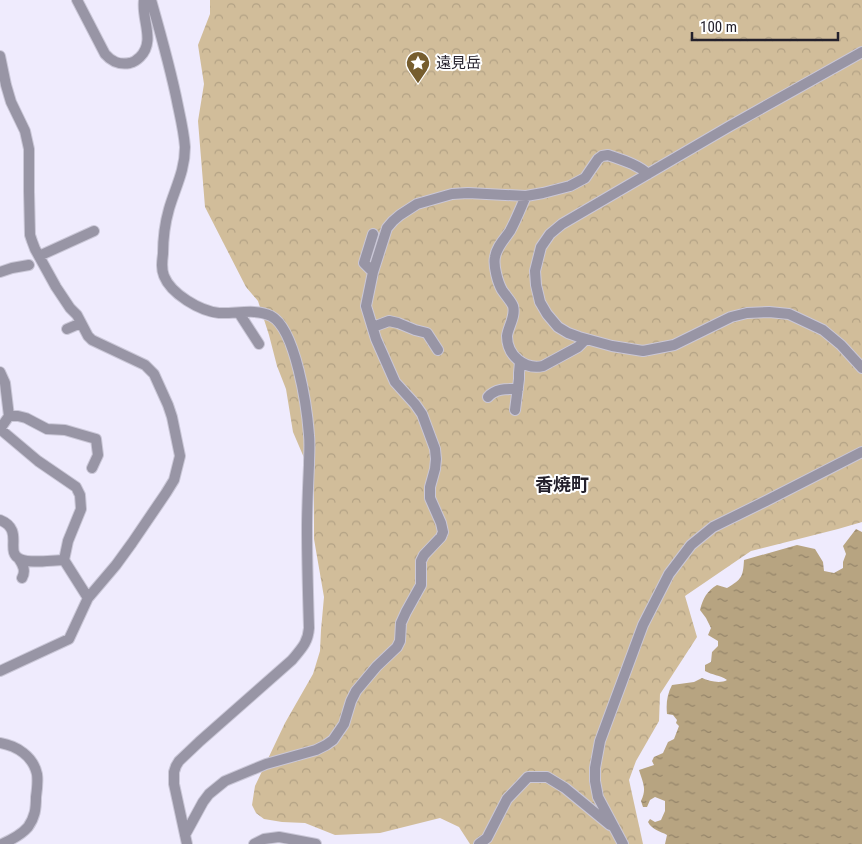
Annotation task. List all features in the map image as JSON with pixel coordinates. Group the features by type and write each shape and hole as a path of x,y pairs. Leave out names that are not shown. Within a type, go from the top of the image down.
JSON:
{"street":[{"path":"77,0 105,54 112,61 121,63 131,63 138,59 148,43 143,7 144,0"},
{"path":"151,0 174,86 185,147 184,163 169,208 163,240 162,269 166,281 185,299 202,309 218,313 260,312 279,322 292,349 303,389 309,436 307,530 308,639 292,660 199,742 176,766 174,784 186,840"},
{"path":"862,52 562,224 550,234 541,247 535,271 540,302 547,314 558,327 586,339 643,351 674,345 731,317 747,313 769,312 790,314 823,330 841,345 862,368"},
{"path":"0,56 3,85 25,131 29,149 30,235 35,249 56,287 88,336 92,340 150,369 168,405 180,456 174,480 116,565 88,598 69,639 0,671"},
{"path":"186,840 208,794 225,781 266,764 316,750 333,740 344,724 356,691 377,666 393,652 400,641 401,623 421,585 421,562 424,555 442,533 441,524 430,498 430,487 435,469 435,449 422,414 395,382 366,306 373,272 387,228 400,215 417,204 452,194 526,196 570,186 585,178 596,162 605,155 628,162 648,174"},
{"path":"526,196 494,259 501,288 514,310 507,338 511,352 520,362 532,367 543,366 578,346 586,339"},
{"path":"39,256 94,232"},
{"path":"373,234 364,263 373,272"},
{"path":"0,272 29,265"},
{"path":"239,313 259,344"},
{"path":"373,327 389,321 398,323 426,333 438,350"},
{"path":"67,330 81,323"},
{"path":"515,410 520,379 520,362"},
{"path":"0,372 5,383 8,416 0,429 38,461 76,487 80,495 81,510 68,541 64,560 88,598"},
{"path":"488,397 492,392 518,389"},
{"path":"8,416 26,418 47,429 65,430 96,439 98,455 92,468"},
{"path":"623,844 598,797 595,768 600,742 643,625 669,574 691,545 713,527 862,452"},
{"path":"0,520 11,528 13,548 20,559 24,571 22,578"},
{"path":"20,559 31,561 64,560"},
{"path":"0,744 7,744 17,748 26,755 30,759 37,776 35,814 27,828 2,844"},
{"path":"479,844 487,838 507,799 528,777 547,777 565,788 615,828"},
{"path":"254,844 264,839 279,837 316,844"}],"green space":[{"path":"210,0 862,0 862,522 751,551 685,596 697,637 660,694 659,721 636,761 629,780 643,844 470,844 459,827 440,818 380,833 335,835 305,823 264,819 256,813 252,805 255,786 285,723 313,674 320,651 324,597 314,539 314,491 305,460 293,432 286,389 277,366 258,301 246,287 205,207 198,121 204,84 198,45 210,14"}],"water":[{"path":"856,529 862,532 862,844 665,844 667,835 654,829 648,822 650,819 655,822 661,820 665,811 665,801 655,797 650,800 647,807 643,807 641,801 644,786 639,770 654,765 652,761 654,757 663,753 668,742 674,739 679,726 673,715 667,714 668,696 672,685 694,682 702,678 718,682 727,680 705,671 705,665 711,662 712,652 718,646 718,641 708,635 711,628 700,610 706,595 717,585 727,588 739,580 744,560 797,545 815,549 823,562 824,571 834,573 843,568 846,554 843,546"}],"place":[{"name":"遠見岳","path":"418,84"}],"district":[{"name":"香焼町","path":"562,485"}]}
